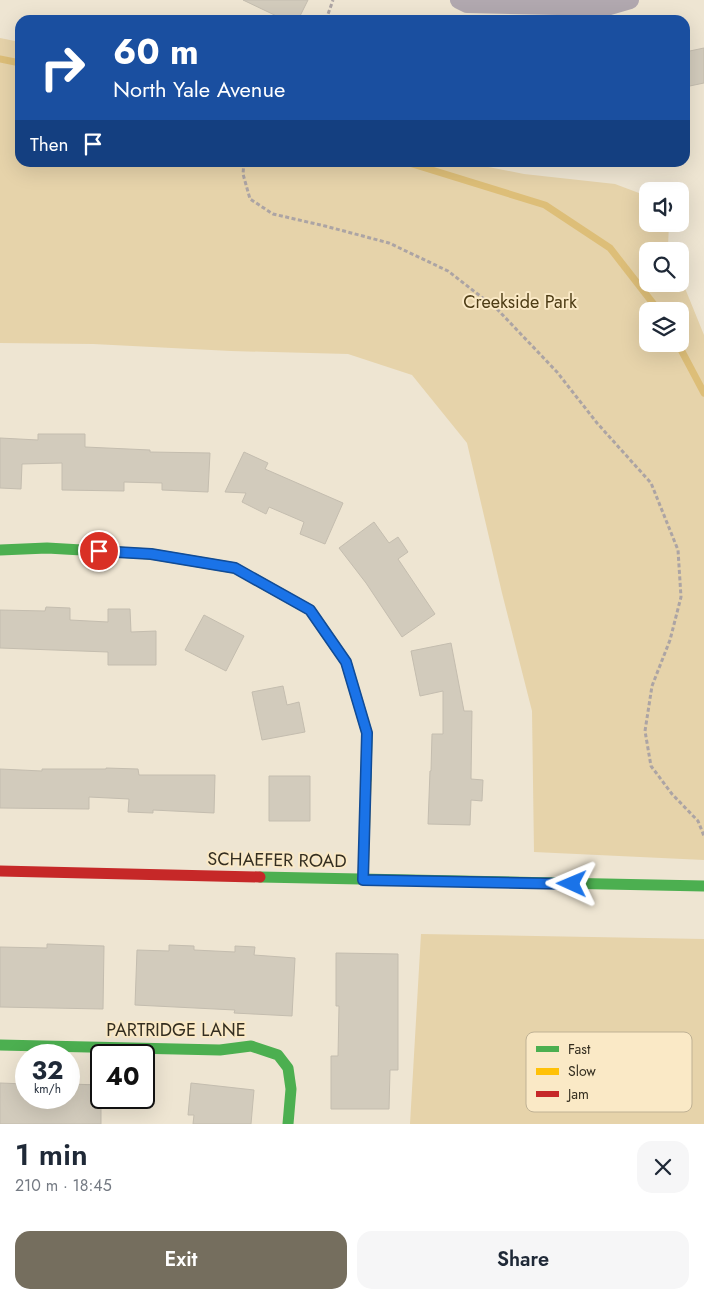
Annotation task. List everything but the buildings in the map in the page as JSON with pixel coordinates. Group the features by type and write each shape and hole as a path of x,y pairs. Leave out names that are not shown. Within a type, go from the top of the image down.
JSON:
{"street":[{"path":"459,0 467,4 606,7 630,0"},
{"path":"0,550 46,548 151,554 235,568 310,610 346,662 367,733 363,880"},
{"name":"SCHAEFER ROAD","path":"0,871 704,886"},
{"name":"PARTRIDGE LANE","path":"0,1045 220,1050 251,1046 278,1055 288,1068 291,1089 288,1124"}],"path":[{"path":"328,15 333,0"},
{"path":"244,167 243,174 250,199 273,214 389,243 448,271 497,308 556,372 597,423 651,483 678,550 681,597 670,640 652,686 645,731 651,766 672,794 698,821 704,836"}],"green space":[{"name":"Creekside Park","path":"0,38 15,41 15,167 488,167 524,174 615,184 639,193 639,232 669,232 668,242 639,242 639,292 687,292 704,335 704,860 534,852 532,711 467,443 412,375 348,354 231,351 93,344 0,343"},
{"path":"421,934 704,939 704,1124 410,1124"}],"waterway":[{"path":"0,59 15,62"},
{"path":"422,167 545,205 610,248 652,302"},
{"path":"682,352 704,393"}],"traffic: fast":[{"path":"0,550 47,548 151,554 235,568 310,610 346,662 367,733 366,780"},
{"path":"260,877 704,886"},
{"path":"0,1045 220,1050 251,1046 278,1055 288,1068 291,1089 288,1124"}],"traffic: slow":[{"path":"363,880 366,780"}],"traffic: jam":[{"path":"0,871 260,877"}],"route":[{"path":"99,551 151,554 235,568 310,610 346,662 367,733 363,880 572,884"}]}
